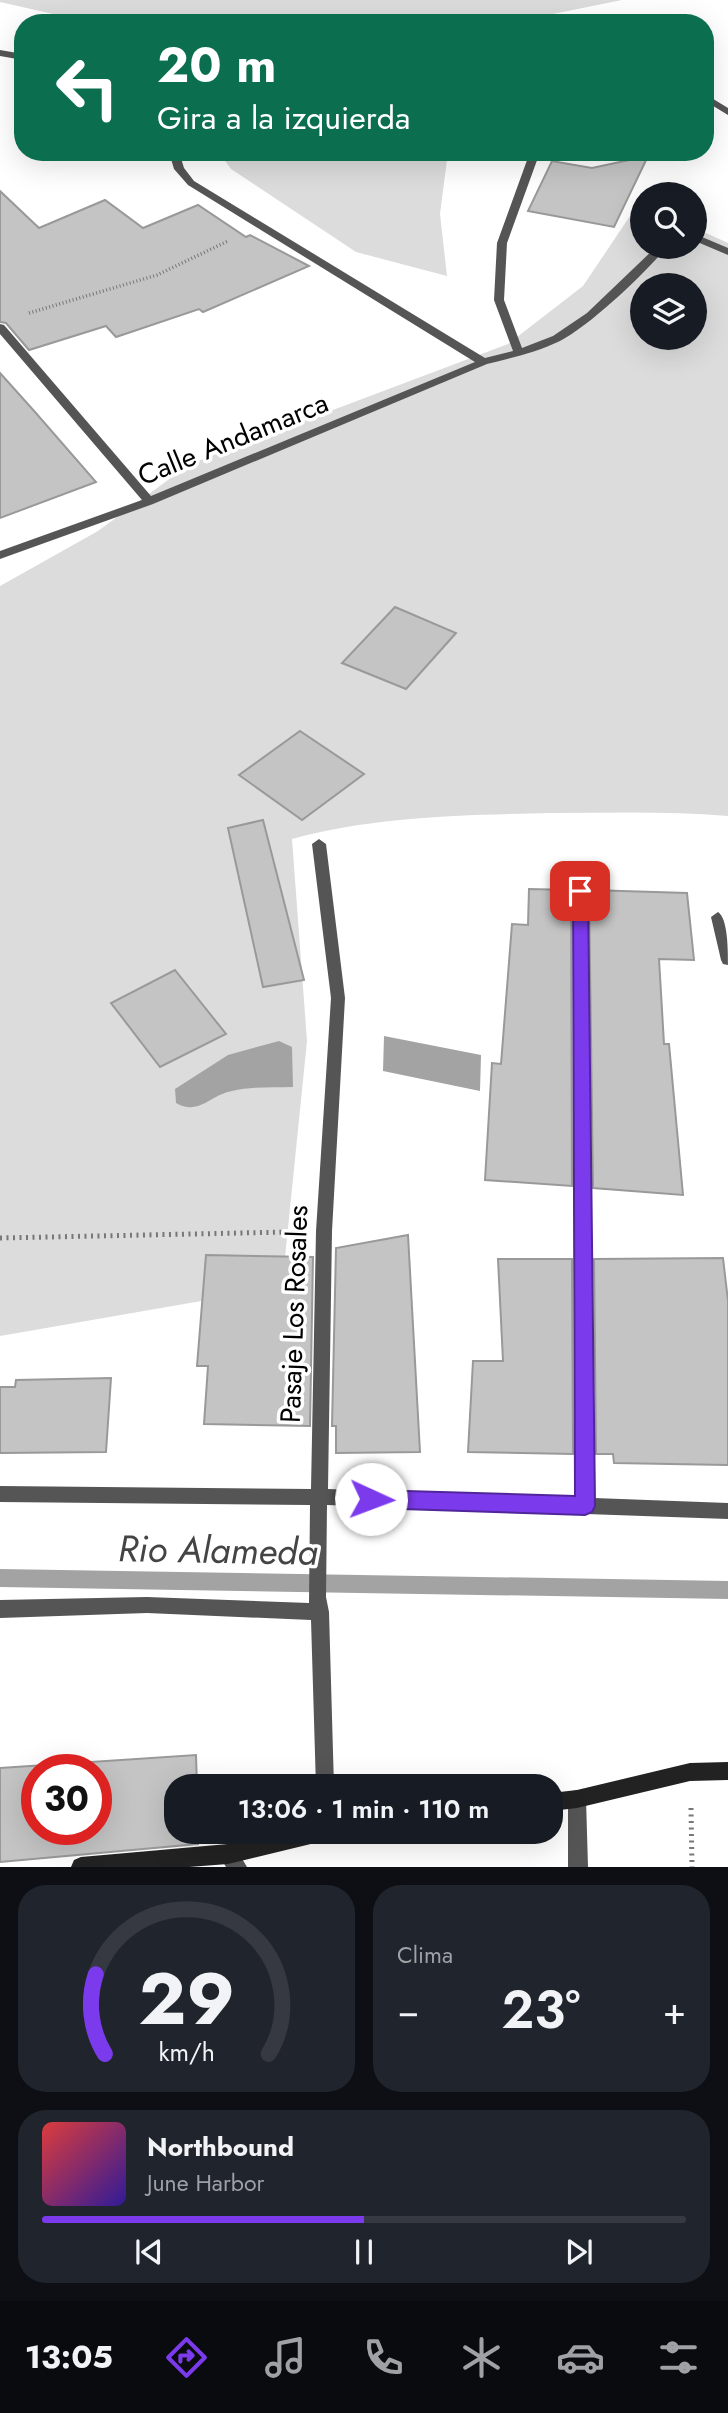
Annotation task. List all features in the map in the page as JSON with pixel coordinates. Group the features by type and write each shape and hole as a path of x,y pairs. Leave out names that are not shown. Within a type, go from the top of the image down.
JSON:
{"street":[{"path":"177,161 179,169 191,183 483,362"},
{"path":"519,353 499,300 502,243 533,161"},
{"path":"707,242 728,252"},
{"name":"Calle Andamarca","path":"0,555 149,500 483,362 519,353 557,338 591,316 650,259"},
{"path":"0,327 149,500"},
{"name":"Pasaje Los Rosales","path":"319,844 338,998 324,1231 317,1497 324,1774"},
{"path":"580,891 585,1506"},
{"path":"718,916 728,960"},
{"path":"0,1494 317,1497 728,1511"},
{"path":"0,1609 318,1604"},
{"path":"563,1801 690,1772 728,1771"},
{"path":"576,1799 578,1867"},
{"path":"81,1867 233,1860 282,1844"}],"path":[{"path":"26,314 158,275 260,225"},
{"path":"0,1238 324,1231"},
{"path":"690,1772 692,1867"}],"shaded area":[{"path":"622,0 553,14 53,14 0,2"},
{"path":"225,161 447,161 440,214 447,276 356,252 231,169"},
{"path":"630,216 630,259 707,259 707,233 728,243 728,816 684,813 552,813 454,816 388,821 323,831 292,839 307,1041 282,1287 0,1336 0,586 98,531 190,464 508,344 583,286"},
{"path":"384,1036 481,1055 480,1091 383,1071"},
{"path":"279,1041 292,1047 293,1087 239,1089 191,1107 176,1103 175,1089 228,1055"}],"building":[{"path":"552,161 592,168 625,161 646,161 636,182 630,182 630,194 614,227 528,211"},
{"path":"0,191 39,228 105,200 143,228 198,205 246,237 250,235 309,266 203,312 199,309 116,337 106,326 29,350 6,323 0,322"},
{"path":"0,373 35,412 96,482 0,518"},
{"path":"395,607 456,633 406,689 342,663"},
{"path":"300,731 364,774 302,820 239,775"},
{"path":"263,820 304,980 263,987 228,828"},
{"path":"529,889 571,890 572,1186 485,1180 492,1063 501,1064 512,924 528,925"},
{"path":"589,890 687,893 694,960 659,959 664,1044 669,1044 683,1195 593,1188"},
{"path":"175,970 226,1034 160,1067 111,1003"},
{"path":"408,1235 420,1452 336,1453 336,1426 332,1426 336,1248"},
{"path":"206,1255 313,1257 310,1426 204,1424 208,1366 197,1366"},
{"path":"723,1258 728,1301 728,1465 614,1463 613,1454 596,1454 594,1259"},
{"path":"498,1259 572,1259 573,1454 468,1452 473,1361 503,1361"},
{"path":"111,1378 106,1452 0,1453 0,1387 15,1387 16,1380"},
{"path":"196,1755 197,1774 164,1774 164,1844 198,1844 0,1862 0,1768 21,1767 21,1845 112,1845 112,1761"}],"waterway":[{"name":"Rio Alameda","path":"0,1578 728,1590"}],"route":[{"path":"371,1499 585,1506 580,891"}]}
